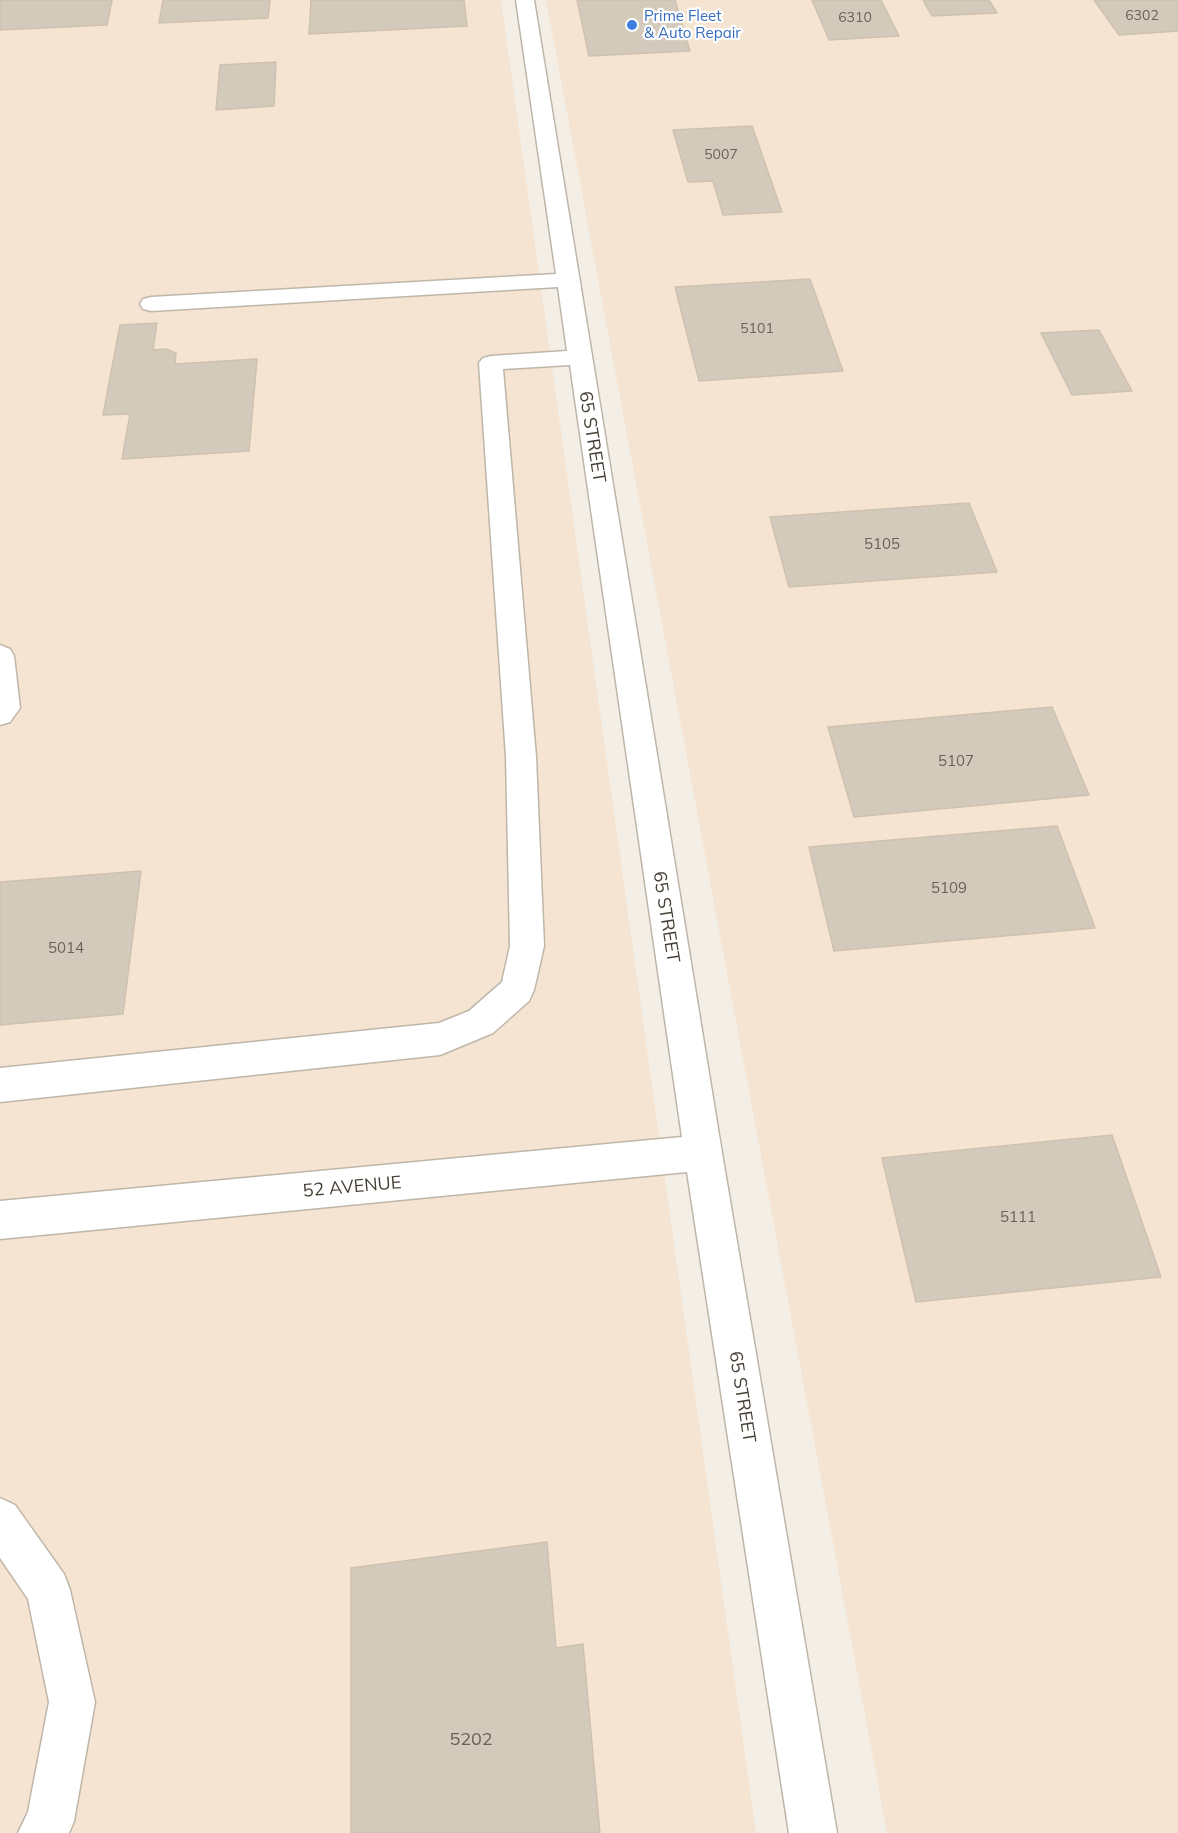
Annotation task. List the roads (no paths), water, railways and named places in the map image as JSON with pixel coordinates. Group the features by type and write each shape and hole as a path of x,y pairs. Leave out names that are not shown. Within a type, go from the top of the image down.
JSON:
{"street":[{"name":"65 STREET","path":"525,0 703,1153 813,1833"},
{"path":"151,304 567,280"},
{"path":"0,1084 440,1040 481,1022 518,990 527,946 521,757 491,363 579,357"},
{"path":"0,656 5,708 0,714"},
{"name":"52 AVENUE","path":"0,1220 703,1153"},
{"path":"0,1520 48,1590 72,1702 50,1821 42,1833"}],"place":[{"name":"Prime Fleet & Auto Repair","path":"632,25"}]}
